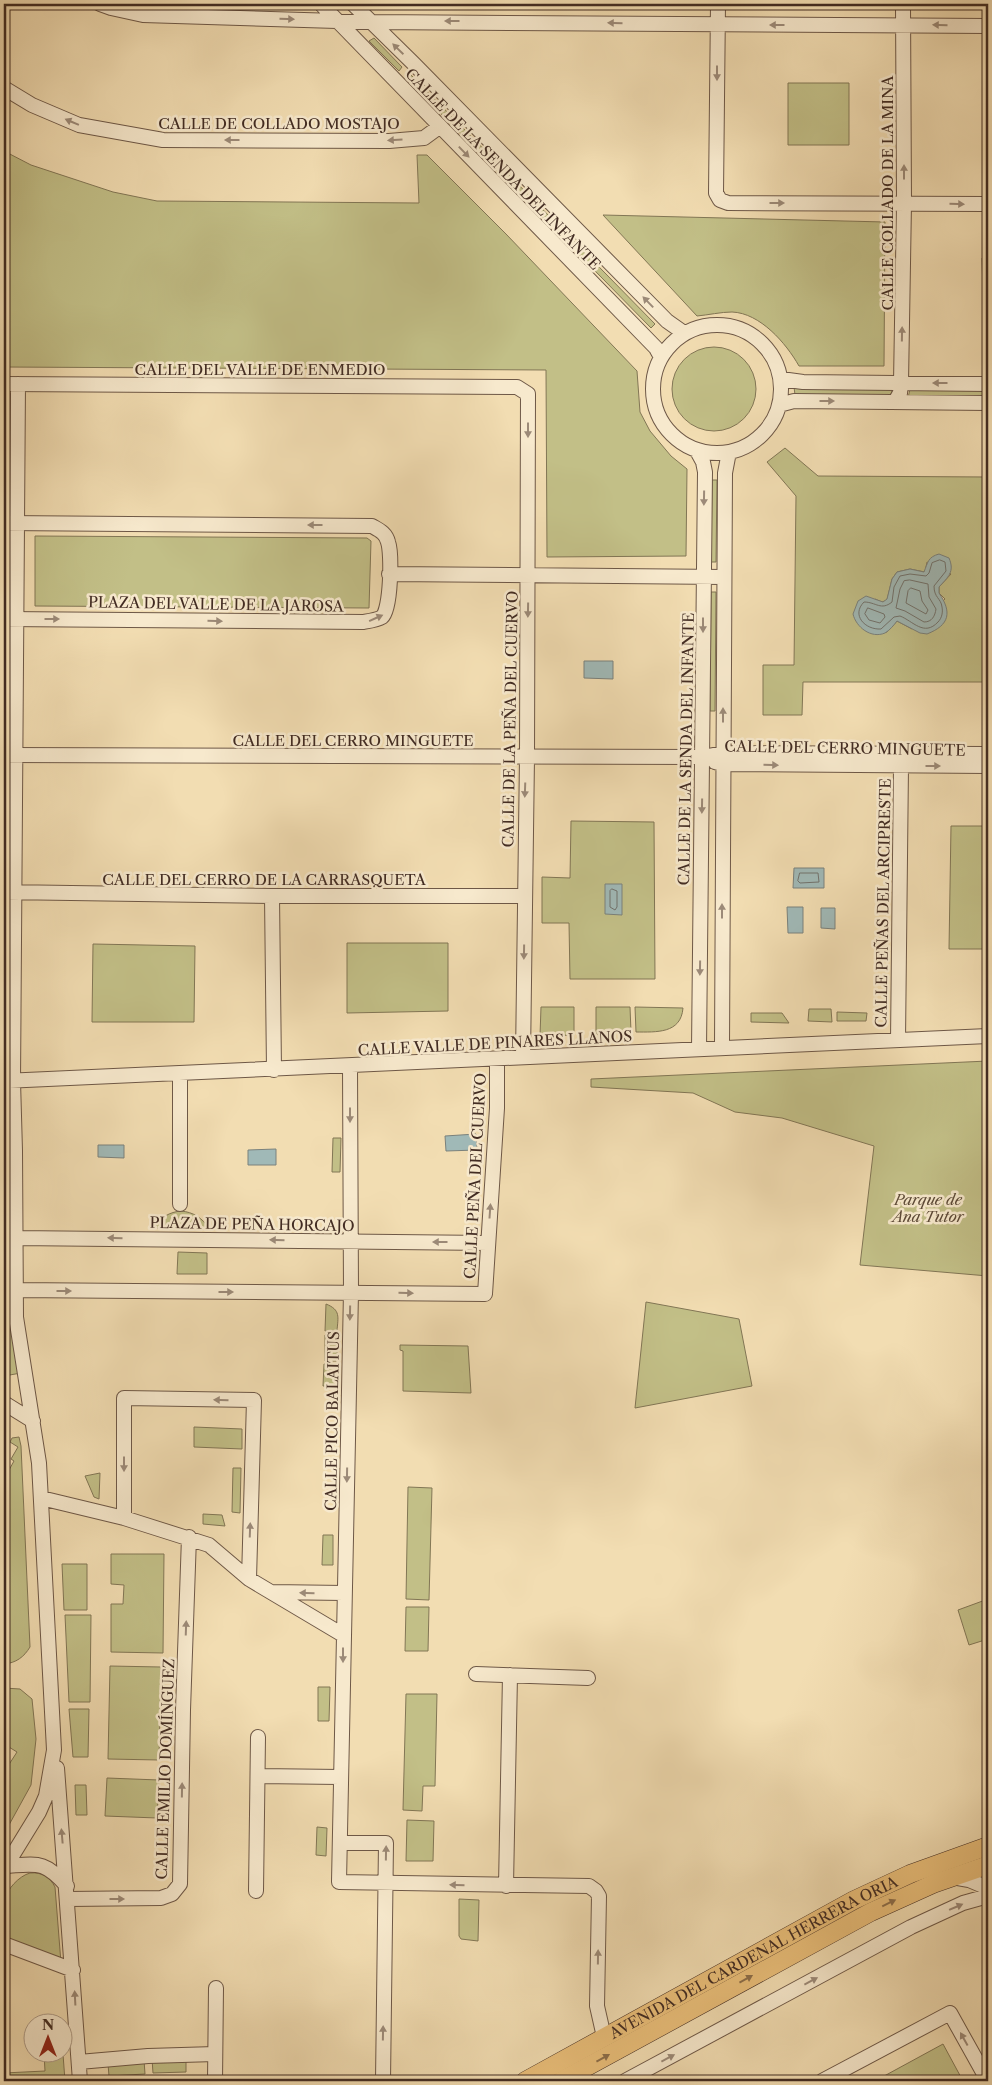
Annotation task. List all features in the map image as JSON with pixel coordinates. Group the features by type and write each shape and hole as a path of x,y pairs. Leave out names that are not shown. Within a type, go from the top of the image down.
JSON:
{"main road":[{"name":"AVENIDA DEL CARDENAL HERRERA ORIA","path":"525,2081 771,1944 874,1890 910,1874 988,1846"},
{"name":"AVENIDA DEL CARDENAL HERRERA ORIA","path":"560,2081 836,1930 906,1895 951,1876 988,1865"}],"street":[{"path":"100,4 143,15 166,10 370,22 988,26"},
{"name":"CALLE DE LA SENDA DEL INFANTE","path":"321,4 652,344 660,357"},
{"name":"CALLE DE LA SENDA DEL INFANTE","path":"352,4 413,63 675,329 684,333"},
{"path":"718,4 716,193 720,200 728,203 988,204"},
{"name":"CALLE COLLADO DE LA MINA","path":"895,402 900,393 901,383 904,203 904,4"},
{"name":"CALLE DE COLLADO MOSTAJO","path":"4,88 32,105 79,125 163,140 390,141 424,138 439,127"},
{"path":"713,325 738,328 750,334 770,353 781,379 779,405 766,430 755,440 729,452 709,454 697,451 683,444 666,429 653,403 653,379 660,357 684,333 700,327 713,325"},
{"path":"781,379 794,382 988,384"},
{"name":"CALLE DEL VALLE DE ENMEDIO","path":"4,384 517,387"},
{"path":"5,1867 42,1804 50,1780 54,1750 39,1463 16,1317 15,1238 8,1081 10,755 15,685 10,619 18,524 18,384"},
{"name":"CALLE DE LA PEÑA DEL CUERVO","path":"517,387 528,394 524,1058"},
{"path":"779,405 794,401 988,403"},
{"name":"CALLE DE LA SENDA DEL INFANTE","path":"697,451 703,462 705,472 699,1049"},
{"path":"722,1047 722,758 725,473 729,452"},
{"name":"PLAZA DEL VALLE DE LA JAROSA","path":"4,524 372,526 383,532 388,542 389,574 386,612 381,617 363,622 10,619"},
{"path":"389,574 724,577"},
{"name":"CALLE DEL CERRO MINGUETE","path":"722,758 988,754"},
{"name":"CALLE DEL CERRO MINGUETE","path":"10,755 703,757 901,766 988,766"},
{"name":"CALLE PEÑAS DEL ARCIPRESTE","path":"898,1040 901,766"},
{"name":"CALLE DEL CERRO DE LA CARRASQUETA","path":"10,892 272,896 525,896"},
{"path":"272,896 274,1070"},
{"name":"CALLE VALLE DE PINARES LLANOS","path":"8,1081 350,1067 722,1047 988,1036"},
{"name":"CALLE PEÑA DEL CUERVO","path":"351,1292 485,1294 496,1108 496,1060"},
{"name":"CALLE PICO BALAITUS","path":"350,1067 351,1292 339,1882 589,1886 599,1896 597,2006 604,2037"},
{"path":"180,1074 180,1204"},
{"name":"PLAZA DE PEÑA HORCAJO","path":"15,1238 488,1243"},
{"path":"15,1290 351,1292"},
{"path":"124,1518 124,1398 254,1400 249,1579"},
{"path":"4,1403 33,1421"},
{"path":"41,1498 124,1518 210,1545 249,1579 343,1635"},
{"name":"CALLE EMILIO DOMÍNGUEZ","path":"67,1893 161,1898 172,1894 180,1884 189,1537"},
{"path":"270,1592 344,1593"},
{"path":"476,1674 588,1678"},
{"path":"506,1886 510,1675"},
{"path":"256,1891 258,1737"},
{"path":"54,1750 57,1757 80,2081"},
{"path":"258,1776 340,1777"},
{"path":"340,1843 386,1843 383,2081"},
{"path":"5,1867 37,1864 54,1871 67,1893"},
{"path":"625,2081 911,1927 963,1903 986,1895 969,1880 951,1876"},
{"path":"4,1944 73,1970"},
{"path":"215,2081 216,1988"},
{"path":"822,2081 950,2012 988,2081"},
{"path":"79,2062 148,2056 215,2054"}],"green space":[{"path":"374,38 402,67 399,71 369,41"},
{"path":"409,73 655,324 651,328 405,77"},
{"path":"788,83 849,83 849,145 788,145"},
{"path":"4,151 31,165 113,192 157,201 419,203 417,155 427,155 506,234 637,371 640,412 650,431 671,456 687,469 686,556 547,557 546,370 4,367"},
{"path":"603,215 885,222 884,366 799,366 779,339 762,323 752,318 732,312 697,316"},
{"path":"982,258 988,258 988,324 984,324"},
{"path":"714,347 730,350 744,359 753,373 756,389 753,405 744,419 730,428 714,431 698,428 684,419 675,405 672,389 675,373 684,359 698,350"},
{"path":"794,387 893,388 891,394 887,396 795,395"},
{"path":"910,389 988,390 988,397 908,398"},
{"path":"785,448 818,476 988,477 988,682 803,682 802,715 763,715 763,665 794,665 796,496 767,462","holes":["927,562 951,574 939,587 939,593 945,599 912,629 897,621 887,632 876,634 875,599 882,602 887,600 892,579 897,572 910,569 925,572"]},
{"path":"712,480 717,480 716,562 711,562"},
{"path":"35,536 367,538 371,541 369,608 35,606"},
{"path":"4,538 6,538 6,604 4,604"},
{"path":"711,592 716,592 715,711 710,711"},
{"path":"571,821 654,822 655,979 570,979 569,923 542,923 542,877 570,878"},
{"path":"951,826 988,826 988,949 949,949"},
{"path":"347,943 448,943 448,1011 347,1013"},
{"path":"93,944 195,946 194,1022 92,1022"},
{"path":"541,1007 574,1007 574,1035 540,1036"},
{"path":"596,1007 630,1007 631,1032 596,1034"},
{"path":"635,1007 683,1008 678,1023 673,1027 659,1031 636,1032"},
{"path":"809,1009 831,1009 832,1022 808,1021"},
{"path":"837,1012 867,1013 866,1021 837,1021"},
{"path":"751,1013 782,1013 789,1023 751,1022"},
{"name":"Parque de Ana Tutor","path":"988,1061 988,1276 860,1265 874,1146 782,1118 735,1112 693,1093 591,1087 591,1079"},
{"path":"333,1138 341,1138 340,1172 332,1172"},
{"path":"4,1180 11,1205 21,1373 4,1376"},
{"path":"181,1211 197,1216 209,1229 155,1228 166,1216"},
{"path":"178,1252 207,1253 207,1274 177,1274"},
{"path":"646,1302 739,1319 752,1386 635,1408"},
{"path":"326,1304 331,1306 338,1314 337,1331 325,1331"},
{"path":"325,1335 337,1335 337,1361 325,1361"},
{"path":"400,1345 468,1346 471,1393 403,1391 403,1351 400,1350"},
{"path":"324,1364 337,1365 336,1386 323,1386"},
{"path":"194,1427 242,1429 242,1449 194,1447"},
{"path":"19,1437 21,1446 30,1647 19,1659 4,1664 4,1471 5,1468 9,1470 14,1461 11,1459 18,1447 10,1442 12,1438"},
{"path":"233,1468 241,1468 240,1513 232,1512"},
{"path":"100,1473 99,1499 94,1497 85,1476"},
{"path":"408,1487 432,1488 429,1600 406,1599"},
{"path":"203,1514 222,1515 225,1526 203,1524"},
{"path":"323,1535 333,1535 333,1565 322,1565"},
{"path":"111,1554 164,1554 163,1653 111,1652 111,1604 123,1604 124,1585 111,1584"},
{"path":"62,1564 87,1564 87,1610 64,1610"},
{"path":"988,1599 988,1639 969,1645 958,1610"},
{"path":"406,1607 429,1607 428,1651 405,1651"},
{"path":"65,1615 91,1615 90,1702 69,1702"},
{"path":"110,1666 161,1667 159,1760 108,1759"},
{"path":"318,1687 330,1687 329,1721 318,1721"},
{"path":"4,1688 20,1689 32,1699 36,1739 31,1785 4,1834 4,1763 8,1766 17,1752 4,1744"},
{"path":"406,1694 437,1694 435,1786 423,1786 422,1811 403,1810"},
{"path":"69,1709 89,1709 88,1757 73,1757"},
{"path":"107,1778 159,1780 157,1818 105,1816"},
{"path":"75,1785 86,1785 87,1815 76,1815"},
{"path":"407,1820 434,1821 433,1861 406,1861"},
{"path":"317,1827 327,1828 326,1856 316,1855"},
{"path":"30,1873 38,1873 45,1876 51,1880 55,1887 61,1963 4,1941 3,1905 6,1896 18,1880"},
{"path":"459,1899 479,1900 478,1941 461,1939 459,1936"},
{"path":"943,2044 963,2081 875,2081"},
{"path":"152,2059 186,2059 186,2072 153,2073"},
{"path":"144,2060 145,2074 109,2076 108,2064"},
{"path":"44,2062 64,2062 65,2081 4,2081 4,2073 45,2071"}],"water":[{"path":"939,554 949,558 951,563 950,574 939,587 939,593 947,612 944,622 940,626 927,634 920,633 897,621 887,632 875,634 865,631 857,623 853,614 858,601 866,596 883,602 887,599 892,579 897,572 910,569 924,572 930,558"},
{"path":"584,661 613,661 613,679 584,678"},
{"path":"794,868 824,868 824,888 793,888"},
{"path":"605,884 622,884 622,915 605,914"},
{"path":"787,907 803,907 803,933 788,933"},
{"path":"821,908 835,908 835,929 821,928"},
{"path":"476,1134 477,1150 446,1151 445,1136"},
{"path":"98,1145 124,1145 124,1158 98,1157"},
{"path":"276,1149 276,1165 248,1165 248,1150"}]}
